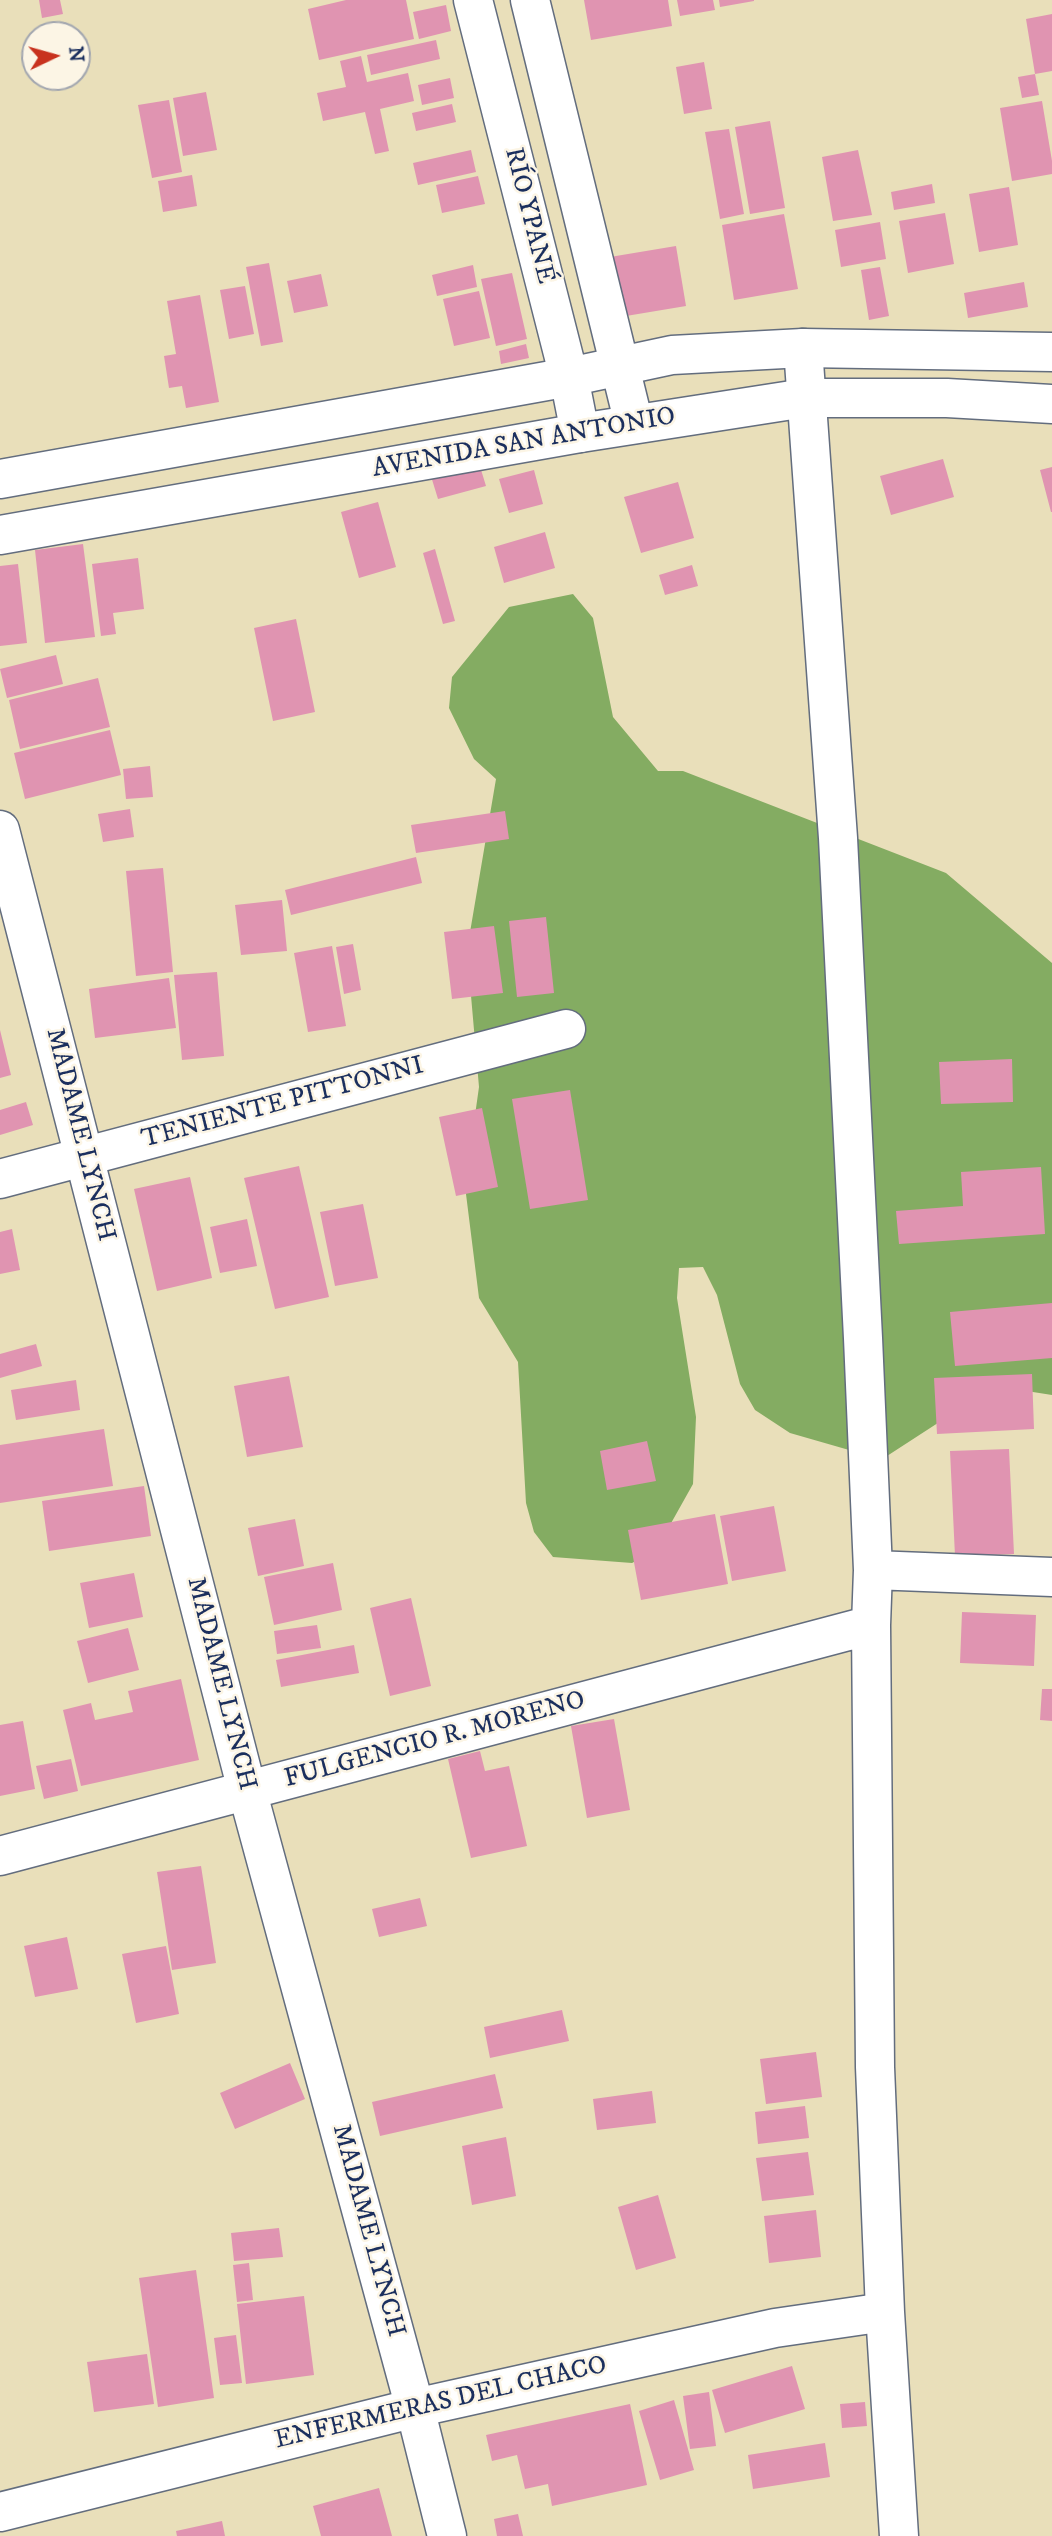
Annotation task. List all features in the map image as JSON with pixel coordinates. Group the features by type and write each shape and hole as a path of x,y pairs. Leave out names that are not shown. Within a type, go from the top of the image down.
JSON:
{"street":[{"name":"RÍO YPANÉ","path":"473,0 569,377 580,433"},
{"name":"RÍO YPANÉ","path":"530,0 634,425"},
{"path":"0,479 569,377 672,355 803,348 1052,352"},
{"path":"803,348 838,838 873,1570 871,1626 875,2067 885,2312 899,2536"},
{"name":"AVENIDA SAN ANTONIO","path":"0,535 580,433 805,398 947,398 1052,404"},
{"name":"MADAME LYNCH","path":"0,830 247,1790 415,2408 447,2536"},
{"name":"TENIENTE PITTONNI","path":"0,1179 566,1029"},
{"path":"873,1570 1052,1577"},
{"name":"FULGENCIO R. MORENO","path":"0,1856 871,1626"},
{"name":"ENFERMERAS DEL CHACO","path":"0,2512 415,2408 775,2328 885,2312"}],"green space":[{"path":"573,594 593,618 613,717 658,771 683,771 946,873 1052,963 1052,1395 982,1384 981,1395 887,1456 856,1452 790,1433 755,1410 740,1384 717,1295 703,1267 679,1268 677,1298 696,1417 693,1484 656,1550 632,1563 553,1557 534,1532 526,1503 518,1362 479,1298 465,1186 479,1087 467,950 496,779 474,759 449,708 452,677 509,607"}],"building":[{"path":"39,0 60,0 63,14 42,18"},
{"path":"346,0 406,0 414,39 319,60 308,9"},
{"path":"584,0 668,0 672,26 591,40"},
{"path":"677,0 713,0 715,10 680,16"},
{"path":"719,0 754,0 754,1 720,7"},
{"path":"446,5 451,31 419,39 413,12"},
{"path":"1052,14 1052,71 1035,74 1026,19"},
{"path":"436,40 440,59 371,75 367,55"},
{"path":"361,56 367,82 408,73 414,101 380,109 389,151 375,154 365,112 323,121 317,93 346,87 340,61"},
{"path":"704,62 712,109 684,114 676,67"},
{"path":"1035,74 1039,95 1022,98 1018,77"},
{"path":"450,78 454,98 422,105 418,85"},
{"path":"206,92 217,150 183,156 173,98"},
{"path":"169,100 182,172 152,178 138,105"},
{"path":"1042,101 1052,174 1012,181 1000,108"},
{"path":"452,104 456,122 416,131 412,113"},
{"path":"770,121 785,208 750,214 735,127"},
{"path":"729,129 744,214 720,219 705,132"},
{"path":"471,150 476,172 418,185 413,163"},
{"path":"858,150 872,215 833,221 822,157"},
{"path":"192,175 197,206 163,212 158,181"},
{"path":"478,176 485,204 442,213 436,185"},
{"path":"932,184 935,203 894,210 891,192"},
{"path":"1009,187 1018,245 979,252 969,194"},
{"path":"945,213 954,264 908,273 899,221"},
{"path":"784,214 798,289 734,300 722,225"},
{"path":"880,222 886,259 841,267 835,230"},
{"path":"676,246 686,306 620,317 610,257"},
{"path":"269,263 283,342 261,346 246,267"},
{"path":"473,265 477,287 437,296 432,275"},
{"path":"880,267 889,316 869,320 861,270"},
{"path":"512,273 527,339 496,346 481,279"},
{"path":"321,274 328,306 294,313 287,281"},
{"path":"1024,282 1028,307 968,318 964,293"},
{"path":"245,286 254,334 229,339 220,290"},
{"path":"479,291 490,338 454,346 443,299"},
{"path":"200,295 219,402 186,408 182,386 169,388 164,356 176,354 167,301"},
{"path":"526,344 529,358 501,364 499,351"},
{"path":"943,459 954,497 891,515 880,476"},
{"path":"478,460 486,486 438,499 430,473"},
{"path":"1052,467 1052,512 1051,512 1040,470"},
{"path":"534,470 543,504 509,513 499,479"},
{"path":"678,482 694,538 641,553 624,497"},
{"path":"378,502 396,567 359,578 341,512"},
{"path":"545,532 555,568 504,583 494,547"},
{"path":"83,544 95,637 45,643 35,550"},
{"path":"435,549 455,621 443,624 423,553"},
{"path":"138,558 144,609 113,613 116,634 101,636 92,564"},
{"path":"18,564 27,643 0,646 0,566"},
{"path":"692,565 698,586 665,595 659,575"},
{"path":"296,619 315,712 273,721 254,628"},
{"path":"56,655 63,684 7,698 0,669"},
{"path":"98,678 110,727 20,749 9,700"},
{"path":"110,730 121,775 25,799 14,753"},
{"path":"150,766 153,797 126,799 123,769"},
{"path":"130,809 134,837 103,842 98,814"},
{"path":"505,811 509,839 416,853 411,825"},
{"path":"416,857 422,883 291,915 285,890"},
{"path":"163,868 173,972 136,976 126,871"},
{"path":"282,900 287,951 241,955 235,905"},
{"path":"546,917 554,993 517,997 509,921"},
{"path":"494,926 503,993 452,999 444,932"},
{"path":"353,944 361,990 344,994 336,947"},
{"path":"332,946 346,1026 308,1032 294,953"},
{"path":"217,972 224,1056 182,1060 174,975"},
{"path":"169,978 176,1028 95,1038 89,989"},
{"path":"0,1030 11,1075 0,1078"},
{"path":"1012,1059 1013,1102 941,1104 939,1062"},
{"path":"570,1090 588,1200 530,1209 512,1099"},
{"path":"26,1102 33,1125 0,1135 0,1110"},
{"path":"482,1108 498,1187 456,1196 439,1117"},
{"path":"299,1166 329,1297 275,1309 244,1178"},
{"path":"1041,1167 1045,1234 899,1244 896,1211 963,1206 961,1172"},
{"path":"190,1177 212,1278 157,1291 134,1189"},
{"path":"363,1204 378,1278 335,1286 320,1212"},
{"path":"247,1219 257,1266 220,1273 210,1227"},
{"path":"12,1229 20,1270 0,1274 0,1232"},
{"path":"1052,1303 1052,1358 955,1366 950,1312"},
{"path":"36,1344 42,1366 0,1378 0,1354"},
{"path":"1032,1374 1034,1429 937,1434 934,1378"},
{"path":"289,1376 303,1447 247,1457 234,1386"},
{"path":"76,1380 80,1410 16,1420 11,1390"},
{"path":"104,1429 113,1486 0,1503 0,1445"},
{"path":"647,1441 656,1481 607,1490 600,1451"},
{"path":"1009,1449 1014,1554 955,1556 950,1451"},
{"path":"144,1486 151,1536 49,1551 42,1501"},
{"path":"774,1506 786,1571 732,1581 720,1516"},
{"path":"715,1514 728,1584 641,1600 628,1530"},
{"path":"295,1519 304,1566 258,1576 248,1528"},
{"path":"333,1563 342,1610 274,1625 264,1577"},
{"path":"134,1573 143,1617 89,1628 80,1583"},
{"path":"411,1598 431,1686 390,1696 370,1608"},
{"path":"962,1612 1036,1615 1034,1666 960,1663"},
{"path":"317,1625 321,1648 277,1654 274,1631"},
{"path":"128,1628 139,1670 88,1683 77,1641"},
{"path":"354,1645 359,1673 281,1687 276,1660"},
{"path":"181,1679 199,1760 81,1786 63,1710 91,1703 95,1720 133,1712 128,1691"},
{"path":"1042,1689 1052,1689 1052,1721 1040,1720"},
{"path":"614,1719 630,1810 587,1818 571,1726"},
{"path":"23,1721 35,1789 0,1796 0,1725"},
{"path":"480,1751 485,1771 509,1766 527,1846 471,1858 448,1759"},
{"path":"71,1759 78,1791 44,1799 36,1766"},
{"path":"201,1866 216,1963 172,1970 157,1872"},
{"path":"420,1898 427,1926 379,1937 372,1909"},
{"path":"67,1937 78,1989 35,1997 24,1946"},
{"path":"166,1946 179,2014 136,2023 122,1954"},
{"path":"562,2010 569,2041 490,2058 484,2027"},
{"path":"816,2052 822,2097 766,2104 760,2059"},
{"path":"290,2063 305,2099 235,2129 220,2093"},
{"path":"495,2074 503,2108 380,2136 372,2102"},
{"path":"652,2091 656,2123 597,2130 593,2099"},
{"path":"805,2106 809,2138 758,2144 755,2112"},
{"path":"506,2137 516,2196 472,2205 462,2146"},
{"path":"808,2152 814,2195 762,2201 756,2158"},
{"path":"658,2195 676,2258 636,2270 618,2207"},
{"path":"816,2210 821,2257 769,2263 764,2216"},
{"path":"279,2228 283,2257 234,2261 231,2233"},
{"path":"249,2263 253,2300 237,2302 233,2265"},
{"path":"196,2270 214,2398 158,2407 139,2278"},
{"path":"304,2296 314,2375 246,2384 237,2304"},
{"path":"236,2335 242,2383 220,2385 214,2338"},
{"path":"147,2354 154,2404 94,2412 87,2362"},
{"path":"792,2366 805,2409 725,2433 712,2390"},
{"path":"709,2392 716,2446 690,2449 683,2396"},
{"path":"674,2400 694,2470 660,2480 639,2411"},
{"path":"865,2402 867,2426 842,2428 840,2404"},
{"path":"630,2404 647,2485 552,2506 548,2484 525,2489 517,2455 492,2461 486,2435"},
{"path":"825,2443 830,2477 753,2489 748,2455"},
{"path":"379,2488 392,2536 321,2536 313,2506"},
{"path":"518,2514 523,2536 497,2536 494,2519"},
{"path":"222,2521 225,2536 177,2536 176,2531"}]}
